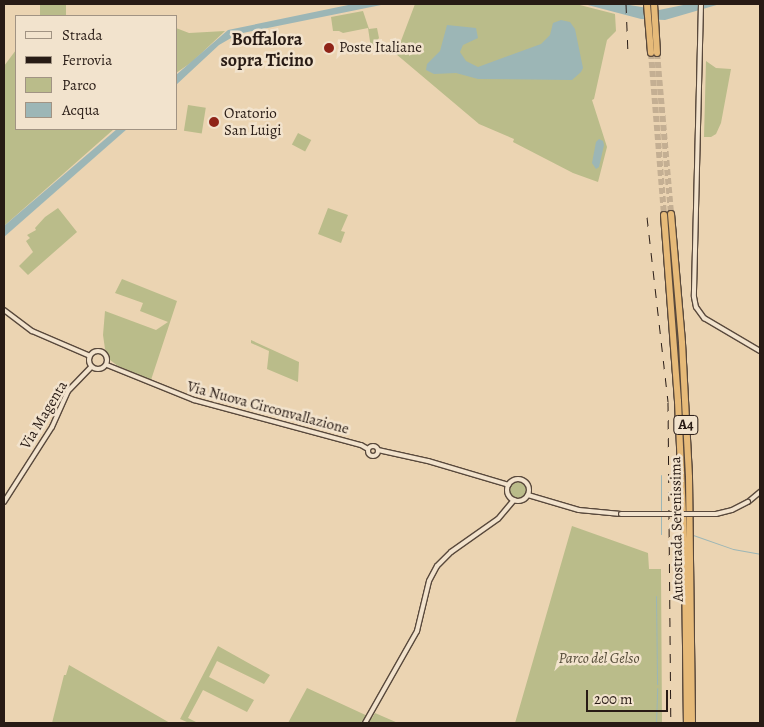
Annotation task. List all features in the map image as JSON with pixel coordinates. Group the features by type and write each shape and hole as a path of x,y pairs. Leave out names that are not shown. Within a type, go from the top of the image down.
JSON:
{"highway":[{"path":"647,4 654,53 654,4"},
{"name":"Autostrada Serenissima","path":"687,723 685,564 668,215 682,343 689,478 692,723"}],"street":[{"path":"701,4 694,297 696,307 704,318 760,351"},
{"path":"4,310 32,331 90,356"},
{"path":"97,351 103,352 107,356 107,365 100,370 92,367 89,362 90,356 97,351"},
{"name":"Via Nuova Circonvallazione","path":"107,365 194,400 361,445 368,449"},
{"name":"Via Magenta","path":"4,502 52,426 68,391 92,367"},
{"path":"378,450 376,454 371,455 368,449 374,446 378,450 428,461 509,485"},
{"path":"516,479 522,480 528,484 528,495 520,501 514,500 508,492 509,485 516,479"},
{"path":"528,495 578,510 621,514 716,514 732,510 748,502 760,492"},
{"path":"365,723 417,631 429,581 437,566 451,552 498,519 514,500"}],"green space":[{"path":"40,4 66,4 66,15 40,15"},
{"path":"415,4 576,4 615,14 616,31 607,40 594,99 592,100 607,147 598,182 573,173 513,142 514,139 479,124 396,54"},
{"path":"363,11 369,29 377,28 379,38 371,48 368,28 343,33 333,31 331,17"},
{"path":"178,29 189,33 225,31 192,62 178,72"},
{"path":"15,51 15,130 113,130 4,226 4,66"},
{"path":"706,61 716,68 731,69 721,123 716,134 711,137 704,137"},
{"path":"188,105 206,108 202,133 184,131"},
{"path":"298,133 311,140 305,152 292,144"},
{"path":"58,208 77,232 28,275 19,266 33,252 26,241 30,238 27,235 36,230 35,228 45,217"},
{"path":"328,208 348,215 341,231 345,232 341,243 318,234"},
{"path":"122,279 177,301 151,380 118,366 110,360 105,349 103,335 105,311 156,330 168,322 140,311 143,303 115,293"},
{"path":"251,340 299,362 298,382 267,369 269,351 251,343"},
{"path":"515,482 521,482 526,487 524,496 515,498 510,493 510,487"},
{"name":"Parco del Gelso","path":"572,526 648,553 649,569 661,569 662,723 515,723"},
{"path":"218,646 270,675 264,684 217,661 209,677 254,700 247,712 203,690 188,718 198,723 189,723 180,719"},
{"path":"69,665 170,723 52,723 64,675 66,675"},
{"path":"307,688 372,718 375,713 398,723 288,723"}],"water":[{"path":"353,4 386,4 238,34 219,45 178,83 178,73 228,30"},
{"path":"584,4 624,4 659,10 688,4 720,4 665,20 641,19"},
{"path":"561,20 570,22 575,29 583,68 572,80 478,79 456,73 434,74 426,70 427,64 440,51 447,25 476,28 478,38 463,45 460,52 466,61 478,67 541,44 550,35 553,23"},
{"path":"116,130 126,130 4,237 4,226"},
{"path":"599,139 603,141 604,145 599,167 596,169 592,163 596,142"}],"waterway":[{"path":"661,475 661,534"},
{"path":"693,535 733,549 760,554"},
{"path":"656,596 657,684"},
{"path":"656,723 657,688"}],"tunnel":[{"path":"651,53 664,215"},
{"path":"657,53 671,214"}],"railway":[{"path":"626,4 628,54"},
{"path":"647,217 668,402 671,723"}],"place":[{"name":"Poste Italiane","path":"329,48"},
{"name":"Oratorio San Luigi","path":"214,122"}],"district":[{"name":"Boffalora sopra Ticino","path":"267,50"}]}
